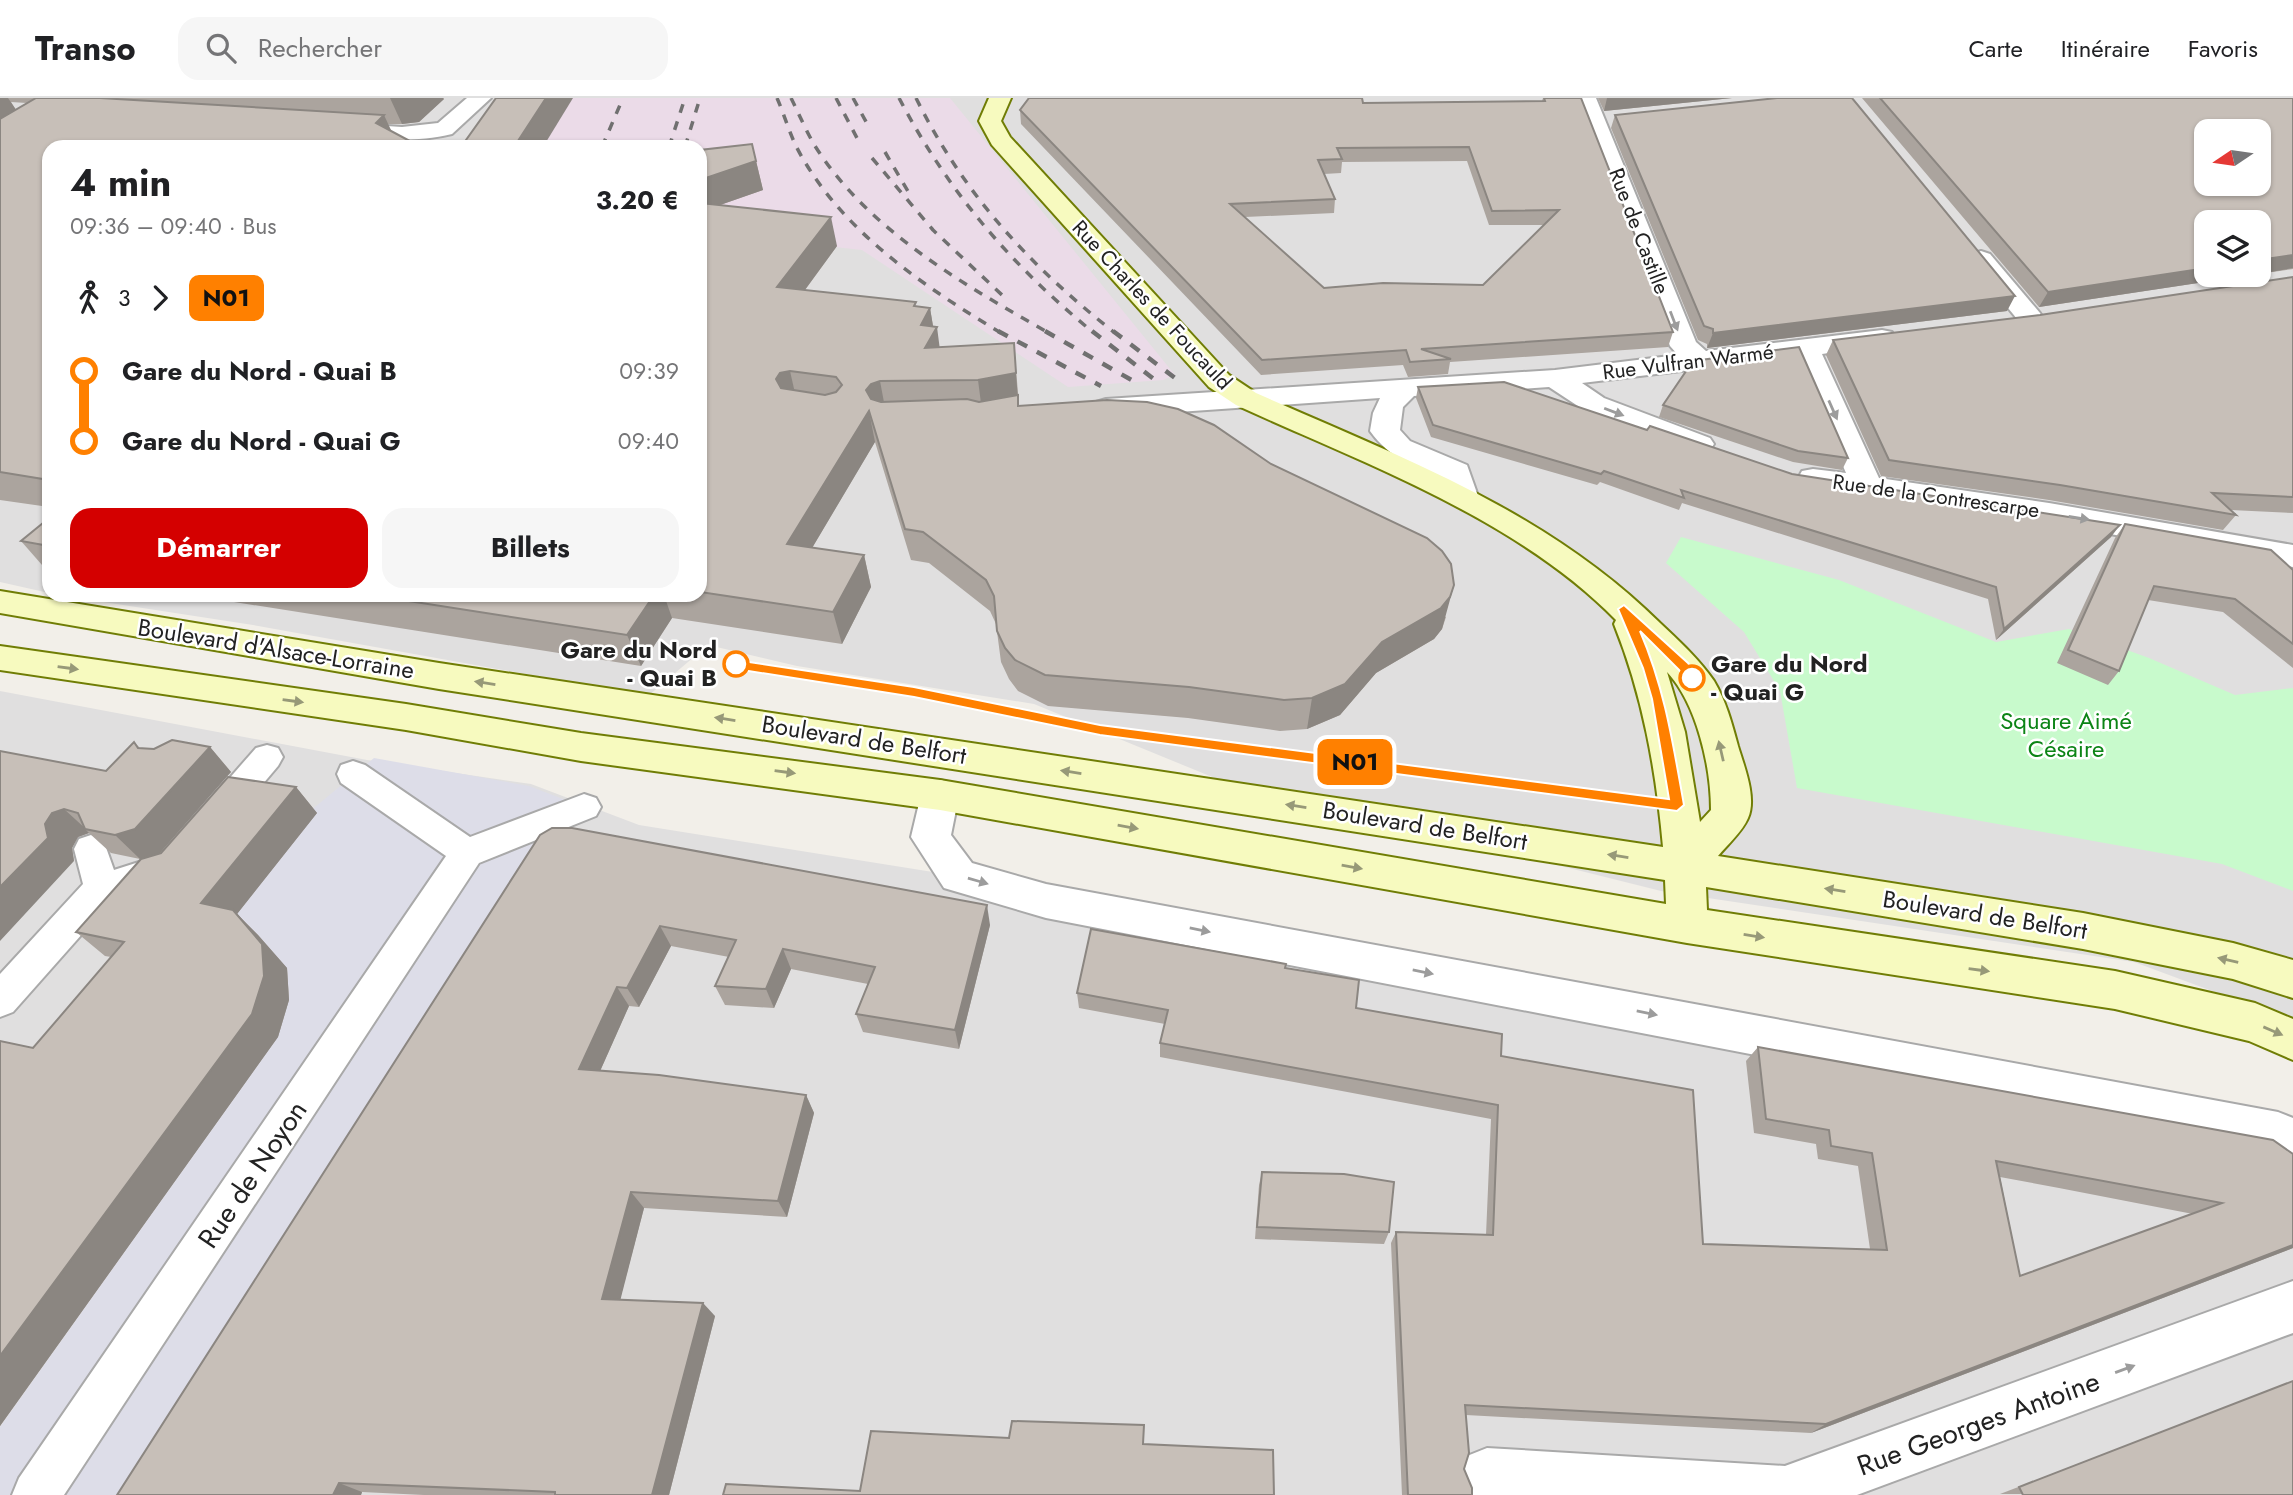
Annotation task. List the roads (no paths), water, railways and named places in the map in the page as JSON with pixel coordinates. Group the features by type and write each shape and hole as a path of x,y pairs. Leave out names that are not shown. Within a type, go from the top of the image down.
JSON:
{"main road":[{"name":"Rue Charles de Foucauld","path":"1000,98 993,109 990,124 1000,141 1212,374 1247,399 1462,496 1552,550 1612,596 1684,666 1700,690 1713,719 1730,788 1730,815 1685,866"},
{"name":"Boulevard d'Alsace-Lorraine","path":"0,602 552,693"},
{"name":"Rue Charles de Foucauld","path":"1624,609 1650,668 1658,699 1670,757 1685,866"},
{"name":"Boulevard d'Alsace-Lorraine","path":"0,658 492,732"},
{"name":"Boulevard de Belfort","path":"552,693 1685,866 2083,931 2232,961 2293,979"},
{"name":"Boulevard de Belfort","path":"492,732 581,747 940,794 1687,925 2115,990 2255,1023 2293,1040"},
{"path":"1685,866 1687,925"}],"street":[{"path":"321,129 443,138 480,98"},
{"name":"Rue de Castille","path":"1586,98 1684,346 1699,359"},
{"path":"1596,121 1622,118"},
{"path":"1965,239 2030,319"},
{"name":"Rue Vulfran Warmé","path":"1073,410 1555,378 1912,334"},
{"path":"1806,348 1867,486"},
{"path":"1555,378 1594,404 1726,453"},
{"path":"1405,389 1393,397 1386,411 1385,431 1399,447 1456,472 1462,496"},
{"name":"Rue de la Contrescarpe","path":"1787,474 2062,515 2293,556"},
{"path":"0,1000 102,888 173,866 267,757"},
{"path":"352,774 467,853 584,807"},
{"name":"Boulevard de Belfort","path":"940,794 931,836 958,876 1046,901 2278,1134 2293,1144"},
{"path":"91,849 102,888"},
{"name":"Rue de Noyon","path":"36,1495 467,853"},
{"name":"Rue Georges Antoine","path":"1488,1476 1785,1494 2293,1307"}],"railway":[{"path":"605,140 623,98"},
{"path":"671,140 685,98"},
{"path":"687,140 700,98"},
{"path":"777,98 797,148 836,205 886,254 942,296 1001,333"},
{"path":"791,98 815,146 862,204 920,253 1049,333"},
{"path":"836,98 857,138"},
{"path":"853,98 870,129"},
{"path":"899,98 939,165 984,226 1036,281 1094,333"},
{"path":"916,98 955,166 1002,227 1055,282 1115,333"},
{"path":"885,152 909,193"},
{"path":"872,158 933,230 1002,295"},
{"path":"998,331 1101,386"},
{"path":"1045,331 1135,382"},
{"path":"1092,331 1155,380"},
{"path":"1113,331 1183,384"}],"place":[{"name":"Gare du Nord - Quai B","path":"736,664"},
{"name":"Gare du Nord - Quai G","path":"1692,678"}],"park label":[{"name":"Square Aimé Césaire","path":"2066,735"}]}
